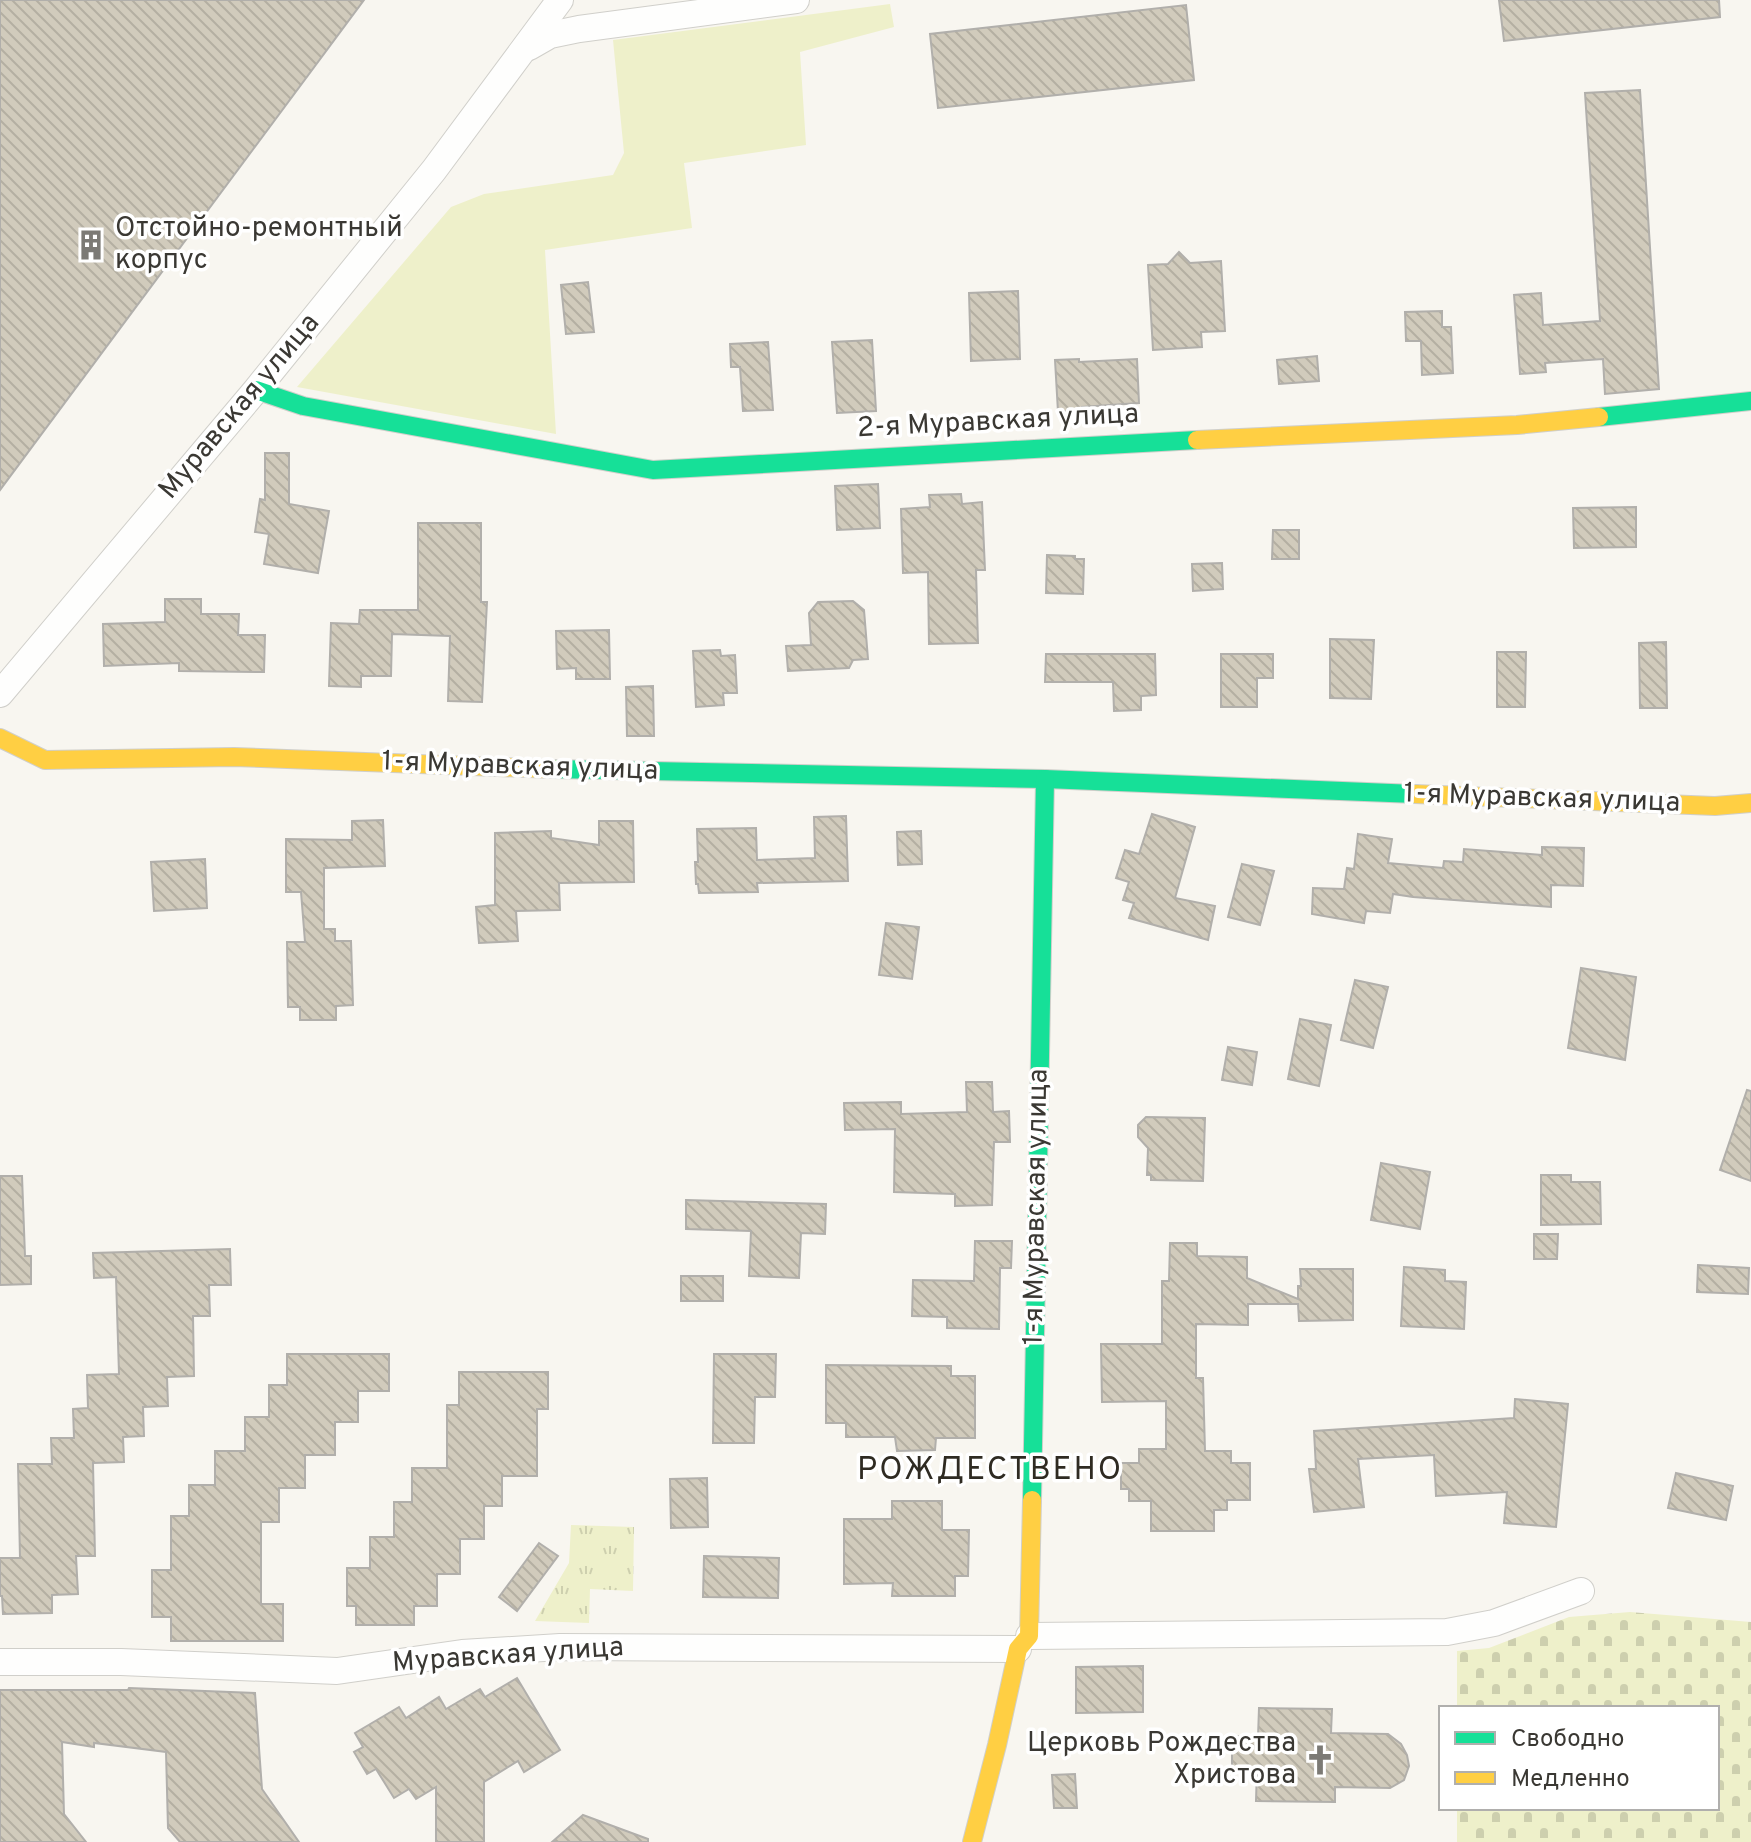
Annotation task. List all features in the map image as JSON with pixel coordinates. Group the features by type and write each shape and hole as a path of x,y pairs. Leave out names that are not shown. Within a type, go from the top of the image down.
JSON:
{"street":[{"name":"Муравская улица","path":"0,694 256,390 434,170 560,0"},
{"path":"522,51 550,35 579,29 796,0"},
{"name":"2-я Муравская улица","path":"256,390 303,406 653,470 1517,425 1751,401"},
{"name":"1-я Муравская улица","path":"0,738 45,760 234,757 531,769 1045,779 1715,806 1751,803"},
{"name":"1-я Муравская улица","path":"972,1842 1024,1642 1045,779"},
{"path":"1024,1642 1447,1632 1494,1623 1581,1591"},
{"name":"Муравская улица","path":"0,1662 121,1662 337,1671 462,1653 560,1647 1024,1642"}],"green space":[{"path":"890,4 894,27 800,52 806,145 684,163 692,228 545,250 556,434 297,387 451,207 484,194 613,175 624,153 613,40"},
{"path":"571,1525 634,1527 633,1591 590,1589 589,1623 535,1621 569,1563"},
{"path":"1630,1612 1751,1622 1751,1842 1457,1842 1457,1810 1719,1810 1719,1706 1457,1706 1457,1651 1489,1648 1569,1617"}],"building":[{"name":"Отстойно-ремонтный корпус","path":"0,0 364,0 0,490"},
{"path":"1499,0 1719,0 1720,17 1504,41"},
{"path":"1186,5 1194,80 938,108 930,34"},
{"path":"1640,90 1659,389 1605,394 1603,359 1545,363 1546,372 1520,374 1514,295 1541,293 1543,325 1600,321 1585,93"},
{"path":"1179,252 1190,263 1221,261 1225,331 1201,332 1202,347 1153,350 1148,265 1168,264"},
{"path":"588,282 594,332 566,334 561,285"},
{"path":"1018,291 1020,359 971,361 969,293"},
{"path":"1442,311 1442,327 1451,327 1453,373 1422,375 1421,341 1406,341 1405,312"},
{"path":"872,340 876,411 837,413 832,342"},
{"path":"768,342 773,410 743,411 740,367 731,367 730,344"},
{"path":"1317,356 1319,381 1279,384 1277,360"},
{"path":"1079,359 1079,362 1137,359 1139,403 1058,412 1055,360"},
{"path":"265,453 289,453 289,504 329,511 318,573 264,564 269,534 255,532 260,499 265,500"},
{"path":"878,484 880,528 837,530 835,486"},
{"path":"961,494 962,504 982,502 985,570 976,570 978,643 929,644 928,572 903,573 901,509 930,507 929,495"},
{"path":"1636,507 1636,547 1574,548 1573,508"},
{"path":"418,523 481,523 481,602 487,602 482,702 448,701 450,636 392,634 391,676 361,676 361,687 329,686 331,623 359,624 360,610 418,610"},
{"path":"1273,530 1299,530 1299,559 1272,559"},
{"path":"1047,555 1084,559 1083,594 1046,593"},
{"path":"1222,563 1223,589 1193,591 1192,564"},
{"path":"165,599 201,599 201,614 239,614 238,635 265,635 264,672 179,671 179,663 104,666 103,624 165,622"},
{"path":"853,601 864,610 868,659 853,660 849,668 788,671 786,646 811,645 809,613 818,602"},
{"path":"609,630 610,679 576,679 576,668 557,669 556,631"},
{"path":"1330,639 1374,640 1371,699 1330,698"},
{"path":"1666,642 1667,708 1640,708 1639,643"},
{"path":"720,650 721,656 735,655 737,693 723,693 724,705 696,707 693,651"},
{"path":"1497,652 1526,652 1525,707 1497,707"},
{"path":"1046,654 1155,654 1156,695 1141,696 1141,710 1114,711 1113,682 1045,682"},
{"path":"1221,654 1273,654 1273,678 1257,678 1257,707 1221,707"},
{"path":"653,686 654,736 627,736 626,687"},
{"path":"1152,814 1195,827 1175,898 1215,906 1208,940 1129,918 1134,903 1123,900 1129,882 1116,878 1125,850 1139,854"},
{"path":"846,816 848,881 757,883 758,892 699,893 695,862 698,862 697,829 756,828 757,860 815,858 814,817"},
{"path":"383,820 385,866 324,868 324,929 335,929 335,941 351,941 353,1005 336,1006 336,1020 300,1020 300,1007 288,1007 287,942 305,942 301,892 286,892 286,839 352,840 352,821"},
{"path":"599,821 633,821 634,882 559,883 560,910 516,911 518,941 479,943 476,907 495,905 495,833 551,831 551,838 599,845"},
{"path":"921,831 922,864 898,865 897,832"},
{"path":"1358,834 1392,839 1388,863 1443,868 1444,861 1463,862 1464,849 1542,855 1542,847 1584,848 1583,886 1551,885 1551,907 1393,894 1390,913 1366,911 1364,923 1312,914 1313,888 1344,889 1347,868 1354,869"},
{"path":"205,859 207,908 154,911 151,862"},
{"path":"1242,864 1274,871 1260,925 1228,917"},
{"path":"886,923 919,927 912,979 879,975"},
{"path":"1581,968 1636,977 1625,1060 1568,1048"},
{"path":"1355,980 1388,987 1373,1048 1341,1040"},
{"path":"1300,1019 1331,1025 1319,1086 1288,1079"},
{"path":"1228,1047 1257,1052 1252,1085 1222,1080"},
{"path":"966,1082 992,1082 993,1112 1009,1111 1010,1142 994,1142 992,1205 955,1206 955,1194 894,1192 895,1129 845,1130 844,1103 901,1102 901,1114 967,1112"},
{"path":"1747,1090 1751,1091 1751,1181 1720,1170"},
{"path":"1146,1117 1205,1118 1203,1181 1151,1180 1151,1175 1147,1175 1148,1148 1138,1137 1138,1125"},
{"path":"1381,1163 1430,1172 1420,1229 1371,1220"},
{"path":"1541,1175 1571,1175 1571,1182 1600,1182 1601,1224 1541,1225"},
{"path":"0,1176 22,1176 25,1256 31,1256 31,1284 0,1285"},
{"path":"686,1200 826,1204 825,1234 801,1233 799,1278 749,1276 751,1231 686,1229"},
{"path":"1534,1234 1558,1234 1557,1259 1534,1259"},
{"path":"975,1241 1012,1241 1011,1268 1000,1268 999,1329 947,1328 947,1317 912,1316 913,1280 974,1281"},
{"path":"1170,1243 1197,1243 1197,1256 1247,1257 1247,1278 1298,1299 1300,1269 1353,1269 1353,1320 1299,1321 1298,1304 1248,1304 1248,1325 1196,1324 1196,1378 1203,1378 1205,1451 1231,1451 1231,1463 1250,1463 1250,1500 1227,1500 1227,1510 1214,1510 1214,1531 1151,1531 1151,1501 1129,1501 1129,1489 1121,1489 1121,1463 1139,1463 1139,1449 1166,1449 1166,1401 1102,1402 1101,1344 1162,1344 1162,1281 1169,1281"},
{"path":"230,1249 231,1285 209,1285 210,1316 193,1316 194,1376 167,1377 168,1406 143,1407 144,1436 123,1437 124,1462 93,1463 95,1556 76,1556 78,1594 52,1595 52,1613 3,1614 0,1558 20,1558 18,1464 52,1464 51,1438 74,1438 73,1409 88,1408 87,1375 119,1374 116,1277 94,1278 93,1253"},
{"path":"1698,1265 1749,1268 1748,1294 1697,1292"},
{"path":"1404,1267 1445,1270 1445,1281 1466,1282 1464,1329 1401,1326"},
{"path":"681,1276 723,1276 723,1301 681,1301"},
{"path":"287,1354 389,1354 389,1391 358,1391 358,1422 335,1422 335,1455 305,1455 305,1488 279,1488 279,1522 261,1522 261,1604 283,1604 283,1641 171,1641 171,1617 152,1617 152,1570 171,1570 171,1516 189,1516 189,1485 215,1485 215,1451 245,1451 245,1417 269,1417 269,1385 287,1385"},
{"path":"714,1354 776,1354 775,1397 755,1397 754,1443 713,1443"},
{"path":"826,1365 951,1366 951,1376 975,1376 975,1438 936,1438 935,1450 897,1451 895,1437 846,1437 846,1423 826,1423"},
{"path":"459,1372 548,1372 548,1409 537,1409 537,1476 502,1476 502,1506 484,1506 484,1539 460,1539 460,1574 437,1574 437,1606 414,1606 414,1625 356,1625 356,1606 347,1606 347,1568 370,1568 370,1537 394,1537 394,1502 412,1502 412,1468 447,1468 447,1405 459,1405"},
{"path":"1515,1399 1568,1404 1556,1527 1504,1523 1507,1492 1436,1496 1434,1455 1358,1459 1364,1507 1314,1512 1309,1469 1316,1469 1314,1431 1514,1418"},
{"path":"1676,1473 1733,1486 1726,1520 1668,1508"},
{"path":"707,1478 708,1527 671,1528 670,1479"},
{"path":"892,1501 942,1501 942,1530 969,1530 968,1576 955,1576 955,1596 892,1596 893,1583 844,1584 844,1519 892,1519"},
{"path":"539,1543 558,1556 517,1611 499,1597"},
{"path":"704,1556 779,1558 778,1598 703,1597"},
{"path":"1143,1666 1143,1712 1076,1713 1076,1667"},
{"path":"517,1678 560,1750 524,1772 518,1761 484,1782 484,1842 436,1842 436,1787 416,1799 409,1789 394,1798 376,1769 367,1774 354,1752 363,1747 355,1733 399,1707 406,1718 439,1697 446,1709 480,1689 485,1697"},
{"path":"129,1688 255,1693 262,1789 299,1842 180,1842 168,1828 166,1752 62,1742 64,1814 86,1842 0,1842 0,1690"},
{"name":"Церковь Рождества Христова","path":"1259,1708 1332,1709 1331,1733 1388,1734 1401,1744 1407,1755 1409,1766 1404,1780 1390,1788 1335,1787 1335,1802 1256,1801 1257,1768 1232,1767 1232,1752 1233,1736 1258,1737"},
{"path":"1075,1774 1077,1808 1054,1808 1052,1775"},
{"path":"583,1815 648,1839 648,1842 552,1842"}],"traffic: fast":[{"path":"256,390 303,406 653,470 1197,440"},
{"path":"1599,417 1751,401"},
{"path":"553,769 1045,779 1415,794"},
{"path":"1032,1500 1045,779"}],"traffic: slow":[{"path":"1197,440 1517,425 1599,417"},
{"path":"0,738 45,760 234,757 553,769"},
{"path":"1415,794 1715,806 1751,803"},
{"path":"972,1842 1018,1649 1029,1636 1032,1500"}],"place":[{"name":"Отстойно-ремонтный корпус","path":"91,245"},
{"name":"Церковь Рождества Христова","path":"1320,1760"}],"district":[{"name":"РОЖДЕСТВЕНО","path":"990,1471"}]}
